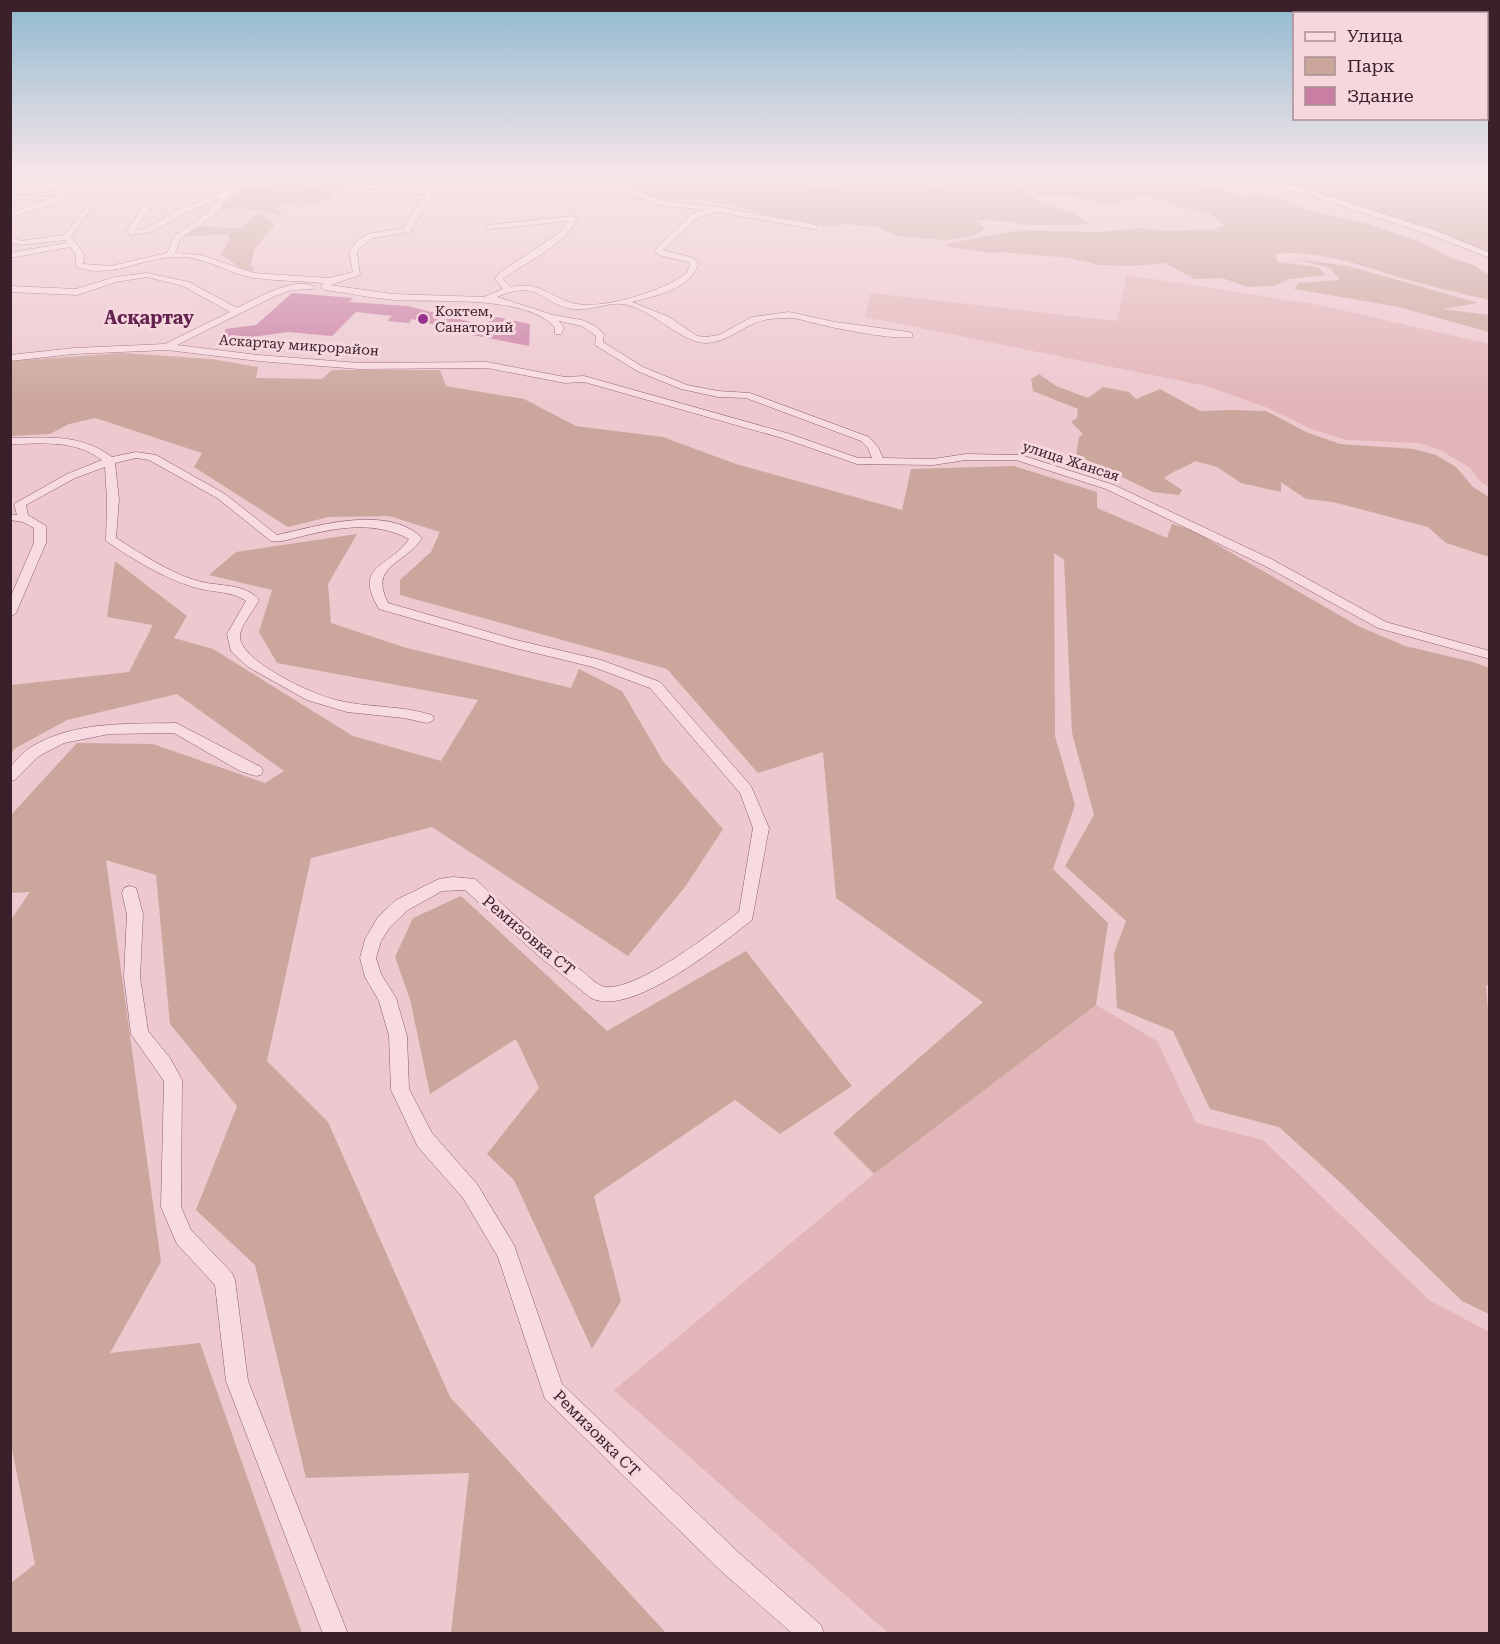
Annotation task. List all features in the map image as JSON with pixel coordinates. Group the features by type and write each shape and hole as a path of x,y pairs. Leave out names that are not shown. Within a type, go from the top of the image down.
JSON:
{"street":[{"path":"77,250 80,254 79,265 87,269 105,269 170,255 201,257 217,261 230,269 254,275 327,284 393,297 501,300 552,318 588,326 599,332 601,336 598,343 659,378 695,389 747,395 865,439 873,447 879,461"},
{"path":"170,255 172,250"},
{"path":"167,347 280,290 327,284 357,273 354,250"},
{"path":"508,289 499,279 502,275 540,250"},
{"path":"488,298 508,289 533,287 572,306 596,306 625,302 682,282 691,274 694,268 691,260 661,253 659,250"},
{"path":"1475,250 1490,256"},
{"path":"10,289 77,292 114,280 147,275 186,284 236,311"},
{"path":"625,302 666,319 694,338 706,340 722,337 758,318 789,315 909,335"},
{"path":"552,318 560,328 558,332"},
{"name":"Аскартау микрорайон","path":"10,358 74,351 167,347 258,358 359,366 487,365 565,380 584,380"},
{"name":"улица Жансая","path":"584,380 786,436 857,461 933,462 966,457 1017,457 1110,488 1269,563 1382,625 1490,656"},
{"path":"10,441 63,441 91,447 110,461 113,500 110,539 149,564 197,585 244,592 253,600 233,634 236,648 254,663 314,699 337,705 410,712 427,718"},
{"name":"Ремизовка СТ","path":"110,461 136,455 152,457 221,496 275,539 355,522 388,524 402,529 416,538 406,551 381,567 373,582 375,594 383,606 494,638 596,663 655,685 746,790 761,828 746,915 728,930 640,987 618,995 600,994 543,951 470,885 461,884 439,885 402,905 384,922 372,939 368,958 373,977 387,998 398,1036 400,1090 425,1140 470,1191 507,1252 553,1391 730,1562 812,1634"},
{"path":"10,613 40,543 40,526 17,517 20,504 70,476 110,461"},
{"path":"10,776 34,752 61,739 109,729 154,728 176,728 256,771"},
{"path":"130,893 135,914 132,977 140,1034 164,1064 172,1080 171,1207 184,1237 225,1280 237,1381 336,1634"}],"shaded area":[{"path":"1127,275 1320,305 1489,344 1489,487 1482,483 1470,468 1442,451 1420,443 1347,440 1314,430 1268,408 1207,386 865,317 871,293 1117,321"},
{"path":"1096,1005 1157,1041 1196,1123 1263,1140 1429,1300 1489,1332 1489,1633 888,1633 614,1390 874,1174"}],"green space":[{"path":"224,250 254,250 251,265 255,271 241,268 221,255"},
{"path":"968,250 1436,250 1448,257 1474,265 1489,275 1489,300 1415,282 1341,260 1308,254 1275,254 1278,262 1317,267 1327,275 1289,279 1275,286 1248,287 1222,278 1195,279 1165,263 1132,266 1099,265 1069,258"},
{"path":"1296,259 1348,266 1478,303 1443,309 1489,315 1489,332 1399,307 1294,289 1299,283 1340,280 1330,268"},
{"path":"124,353 212,359 258,367 256,378 322,379 332,370 440,370 446,386 524,399 576,426 663,437 736,464 902,510 911,469 1014,466 1097,492 1097,508 1167,538 1172,524 1192,530 1358,626 1405,646 1489,668 1490,985 1486,985 1490,1036 1489,1314 1462,1301 1342,1184 1279,1127 1210,1109 1173,1031 1117,1008 1114,953 1126,921 1065,866 1094,815 1072,733 1064,560 1054,553 1055,736 1075,805 1053,869 1108,923 1096,1005 874,1174 833,1133 983,1002 836,898 823,752 758,773 667,669 400,595 400,580 431,552 440,532 389,516 329,517 288,527 194,467 202,453 95,418 69,424 50,434 11,436 10,361"},
{"path":"1039,374 1056,386 1088,398 1103,387 1129,392 1136,399 1160,389 1200,411 1266,411 1306,432 1340,444 1414,449 1436,455 1456,467 1473,487 1489,497 1489,557 1446,543 1428,527 1333,502 1306,499 1281,482 1281,492 1241,483 1217,467 1195,461 1164,478 1182,490 1179,495 1153,492 1076,455 1079,437 1083,434 1071,422 1077,418 1078,409 1033,391 1031,379"},
{"path":"357,534 328,584 331,623 407,648 571,688 579,669 622,691 663,761 723,829 685,887 628,956 432,827 311,858 267,1061 328,1122 450,1397 666,1633 451,1633 469,1473 306,1478 255,1265 196,1210 237,1106 170,1024 156,875 106,860 161,1262 110,1353 200,1343 302,1633 11,1633 11,1583 35,1564 10,1439 10,921 30,892 11,893 11,815 77,743 153,744 265,783 284,771 177,694 67,720 14,749 11,755 11,685 129,672 153,625 107,617 115,561 187,616 174,638 213,649 353,736 441,761 478,700 277,663 259,632 272,590 209,575 236,552"},
{"path":"461,896 607,1031 746,951 852,1086 780,1134 735,1100 594,1196 621,1301 592,1349 514,1180 487,1154 539,1088 516,1039 430,1094 410,999 395,957 413,918"}],"building":[{"name":"Коктем, Санаторий","path":"292,293 353,298 349,302 408,306 483,325 497,317 530,324 529,346 472,335 476,330 437,328 432,324 412,319 409,323 387,321 392,316 356,312 332,336 288,332 225,341 225,329 256,325"}],"place":[{"name":"Коктем, Санаторий","path":"423,319"}],"district":[{"name":"Асқартау","path":"149,318"}]}
